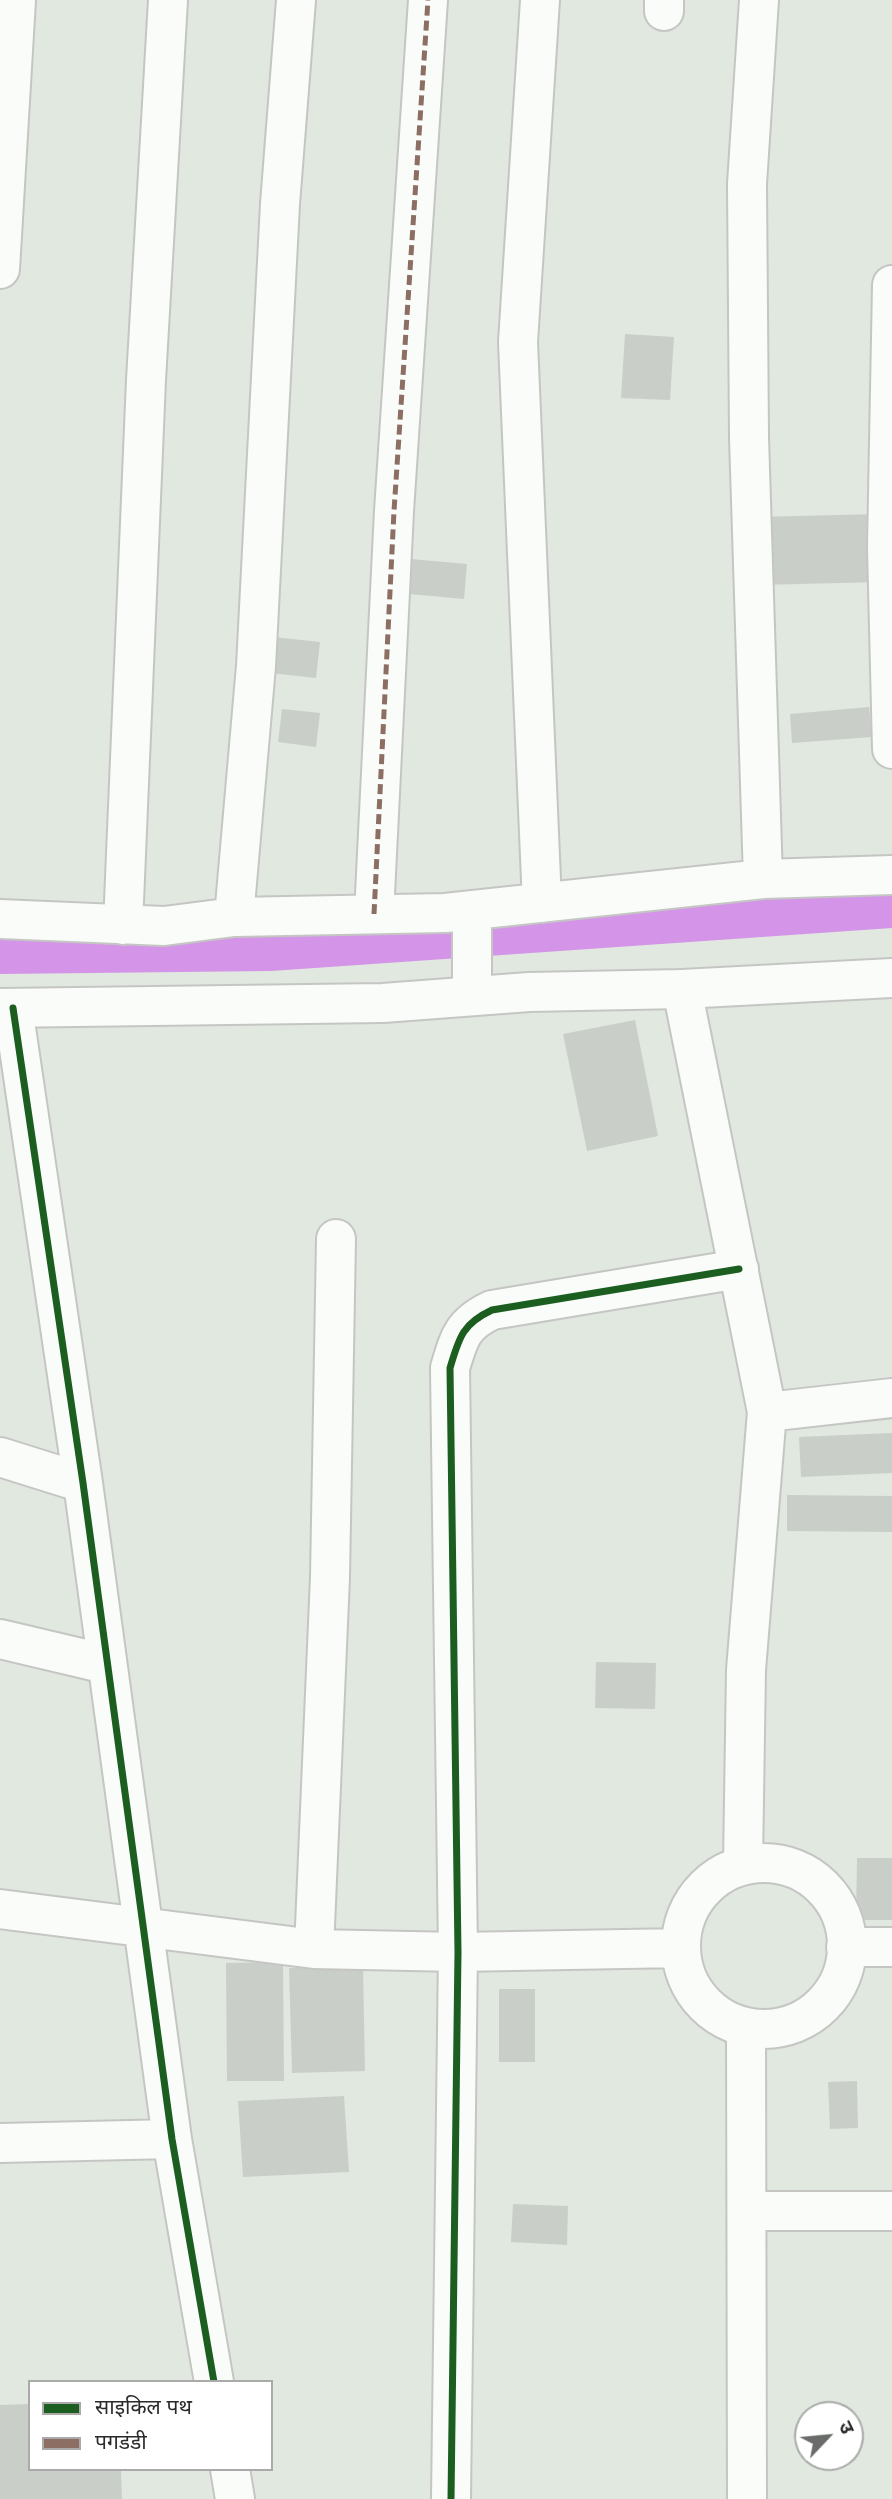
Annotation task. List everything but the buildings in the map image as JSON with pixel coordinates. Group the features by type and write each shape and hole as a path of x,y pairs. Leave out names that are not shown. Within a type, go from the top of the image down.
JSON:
{"street":[{"path":"0,269 16,0"},
{"path":"123,925 146,380 168,0"},
{"path":"234,917 256,666 280,204 296,0"},
{"path":"374,914 394,511 428,0"},
{"path":"540,0 518,342 542,903"},
{"path":"759,0 747,184 749,438 763,879"},
{"path":"892,285 887,547 892,749"},
{"path":"0,919 164,926 234,917 374,914 472,918 542,903 763,879 892,875"},
{"path":"472,918 472,986"},
{"path":"215,2380 172,2138 83,1483 6,1008 383,1003 472,986 529,992 682,989 892,978"},
{"path":"682,989 767,1412 747,1670 744,1864"},
{"path":"314,1949 330,1577 336,1240"},
{"path":"451,2499 458,1952 450,1368 461,1334 475,1318 492,1310 739,1269"},
{"path":"767,1412 892,1398"},
{"path":"0,1457 83,1483"},
{"path":"0,1639 106,1664"},
{"path":"772,1863 799,1870 821,1885 837,1907 846,1933 846,1947 846,1960 837,1985 821,2006 799,2022 773,2029 746,2027 721,2017 701,2000 686,1976 680,1948 684,1920 697,1895 718,1875 744,1864 772,1863"},
{"path":"0,1909 314,1949 458,1952 680,1948"},
{"path":"846,1947 892,1947"},
{"path":"746,2027 747,2499"},
{"path":"0,2143 172,2138"},
{"path":"747,2211 892,2211"},
{"path":"230,2471 235,2499"}],"waterway":[{"path":"0,953 270,950 892,907"}],"marked path":[{"path":"374,914 394,511 428,0"}],"cycle path":[{"path":"13,1008 83,1483 172,2139 214,2380"},
{"path":"451,2499 458,1952 450,1368 463,1333 474,1321 492,1310 739,1269"}]}
